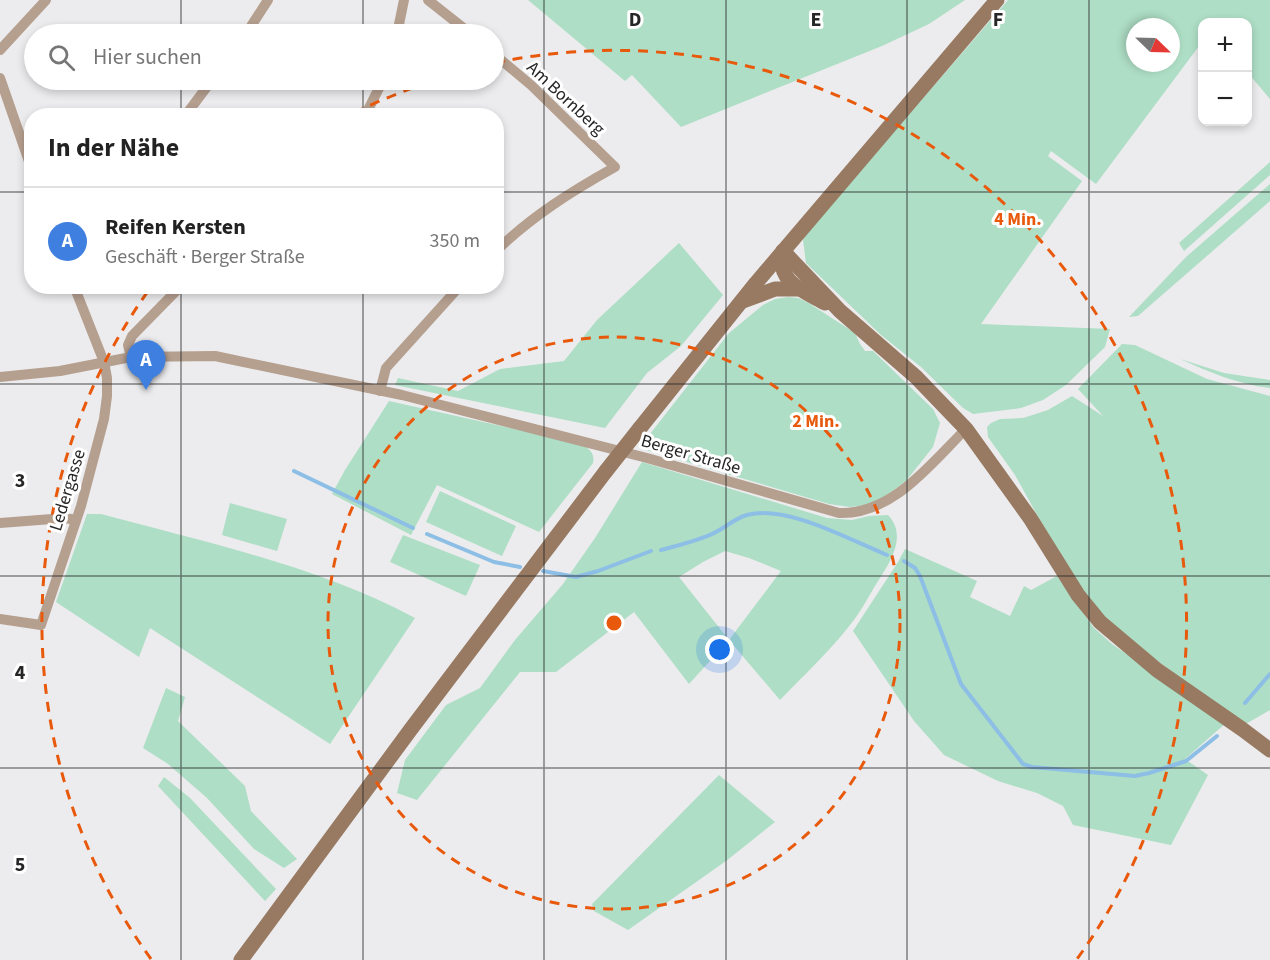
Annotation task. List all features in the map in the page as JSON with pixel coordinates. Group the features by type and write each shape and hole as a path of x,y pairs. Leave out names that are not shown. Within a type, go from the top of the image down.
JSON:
{"main road":[{"path":"242,960 504,604 606,471 740,302 997,0"},
{"path":"783,251 781,268 783,274 802,290 840,311"},
{"path":"783,251 840,311 916,376 966,429 1029,518 1078,595 1100,622 1149,665 1270,750"},
{"path":"740,302 775,289 802,290"}],"street":[{"path":"0,50 46,0"},
{"path":"252,24 268,0"},
{"path":"399,24 404,0"},
{"path":"428,0 458,24"},
{"name":"Am Bornberg","path":"504,62 531,85 615,167 552,204 504,243"},
{"path":"0,78 24,147"},
{"path":"191,108 204,90"},
{"path":"369,108 378,90"},
{"name":"Ledergasse","path":"0,619 41,625 76,520 104,419 107,378 104,362 77,294"},
{"path":"131,357 128,345 132,336 173,294"},
{"path":"380,390 386,368 453,294"},
{"name":"Berger Straße","path":"0,377 60,371 131,357 215,356 380,390 636,455 839,513 867,510 891,499 909,485 966,429"},
{"path":"0,523 65,518 76,520"}],"green space":[{"path":"528,0 965,0 929,24 882,46 681,127 632,75 625,81"},
{"path":"1008,0 1270,0 1270,99 1252,78 1252,18 1198,18 1198,47 1180,71 1180,18 1126,18 1126,72 1180,72 1096,184 1051,151 1048,156 1082,181 981,324 1110,329 1105,347 1066,385 1043,400 1021,408 973,414 963,408 921,367 881,335 806,263 803,240 809,230"},
{"path":"1270,162 1270,175 1184,251 1179,243"},
{"path":"1270,184 1270,201 1138,316 1129,317 1186,257"},
{"path":"679,243 723,295 681,346 647,373 605,428 395,385 398,378 458,391 500,369 564,361 597,320"},
{"path":"788,297 807,302 855,333 865,351 873,351 933,409 940,423 933,447 906,481 878,501 850,507 829,504 639,448 729,333 763,305 775,299"},
{"path":"1122,344 1135,345 1207,379 1270,396 1270,710 1244,725 1139,647 1104,616 1083,592 1063,562 1015,475 988,437 987,427 991,423 1000,419 1023,418 1048,410 1072,396 1103,416 1078,389"},
{"path":"1180,359 1224,373 1270,380 1270,388 1213,373"},
{"path":"389,401 582,444 591,452 593,463 539,532 437,485 411,535 332,494"},
{"path":"642,462 827,518 852,520 888,515 897,532 897,542 890,560 857,616 834,645 780,700 729,640 689,684 634,612 556,672 520,672 417,800 397,793 405,760 446,705 480,688 515,640 563,584 595,538","holes":["725,551 781,571 729,640 679,577"]},
{"path":"440,491 516,526 502,556 426,522"},
{"path":"230,503 287,519 277,551 222,535"},
{"path":"87,514 101,514 262,557 341,584 415,618 330,744 150,628 139,657 56,602"},
{"path":"403,535 480,565 466,596 390,562"},
{"path":"905,549 977,581 970,597 1010,616 1024,586 1031,590 1057,576 1094,628 1112,644 1226,723 1185,759 1208,775 1171,845 1073,825 1063,806 1037,793 998,781 944,755 914,721 853,631"},
{"path":"166,688 185,697 178,721 245,786 251,811 297,859 284,868 254,849 207,798 168,764 143,748"},
{"path":"719,775 775,822 726,861 628,930 594,911 592,904"},
{"path":"164,777 190,798 276,889 265,901 158,786"}],"waterway":[{"path":"294,471 413,528"},
{"path":"661,550 708,536 743,516 763,513 780,514 818,525 887,555"},
{"path":"427,534 494,562 520,567"},
{"path":"543,571 576,577 651,551"},
{"path":"904,561 915,568 920,576 961,684 1023,764 1032,767 1135,776 1186,761 1217,736"},
{"path":"1245,703 1270,674"}],"place":[{"name":"Reifen Kersten","path":"146,390"}]}
